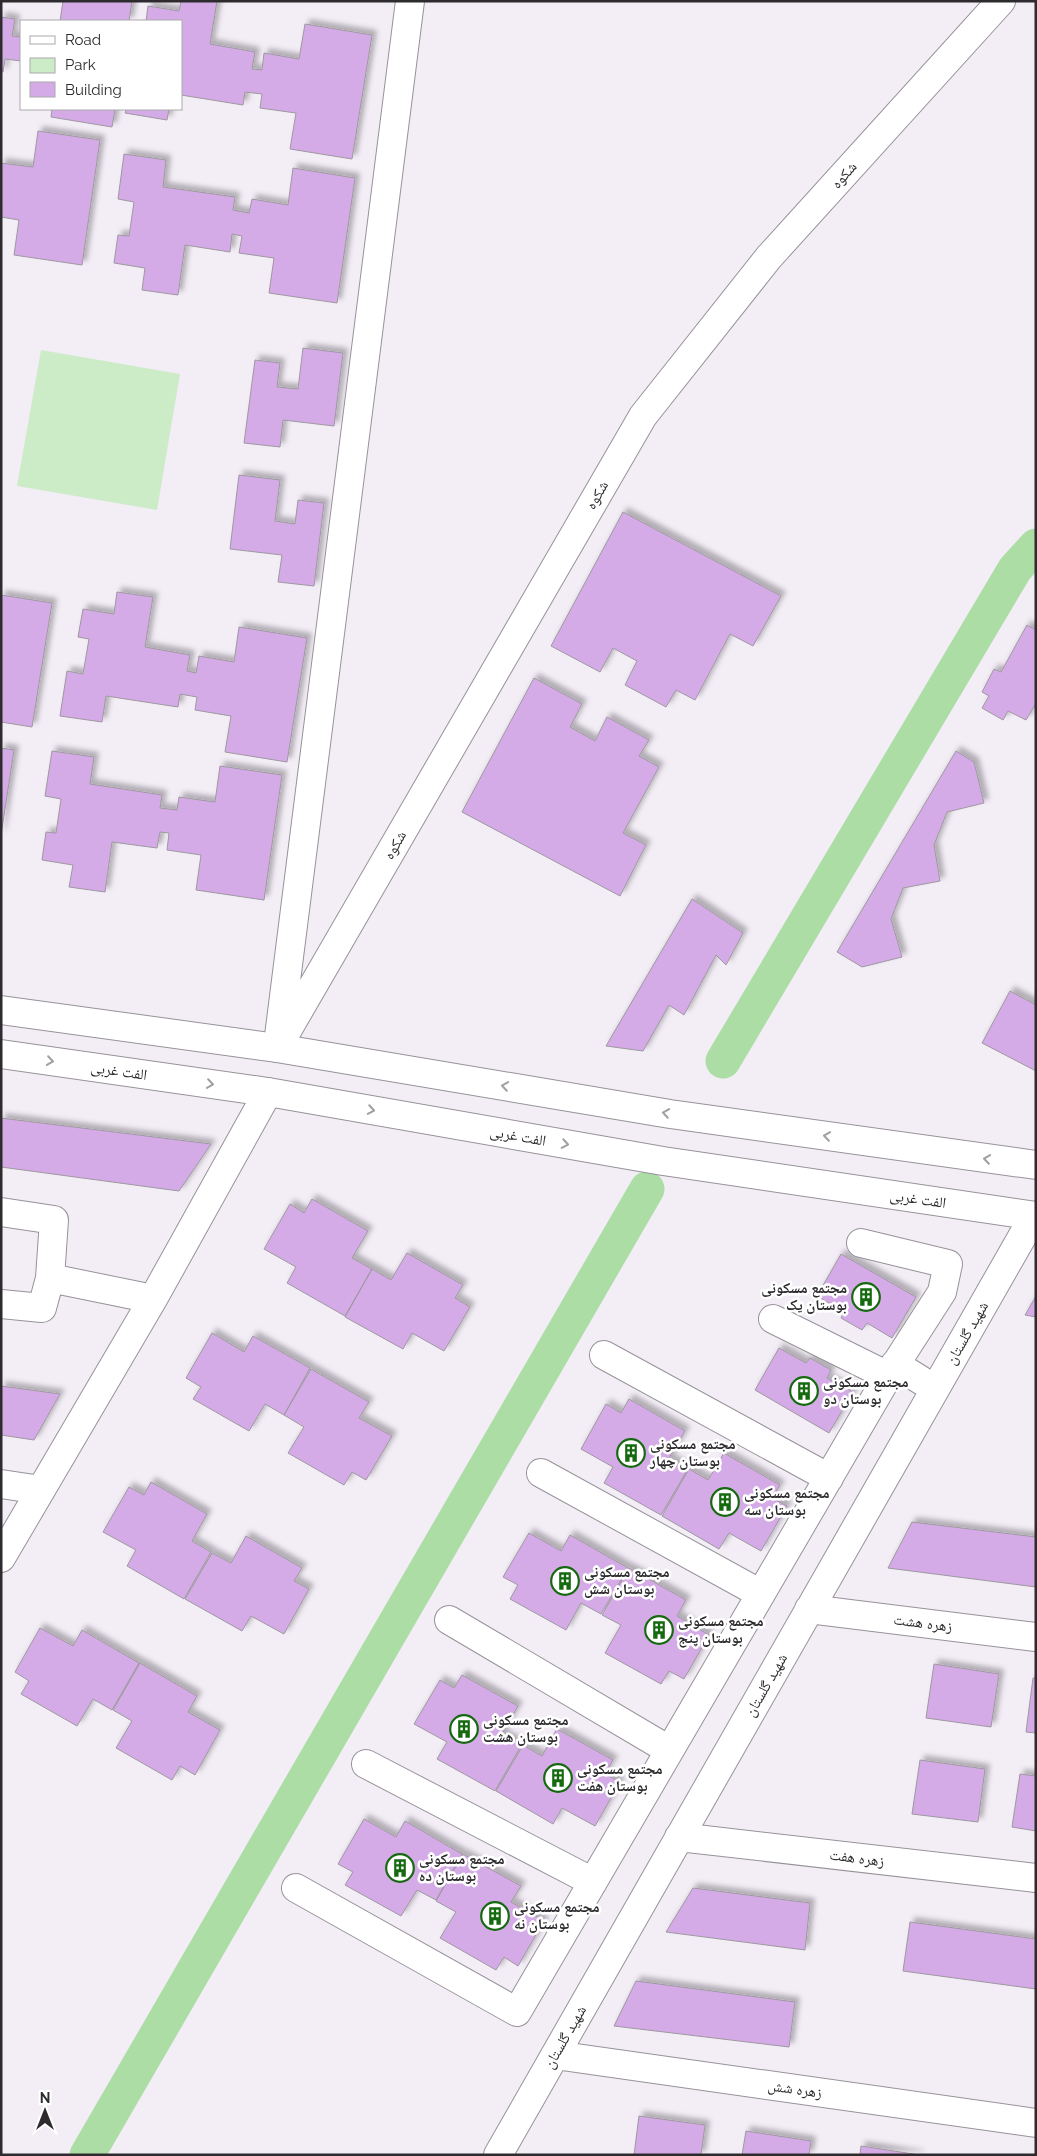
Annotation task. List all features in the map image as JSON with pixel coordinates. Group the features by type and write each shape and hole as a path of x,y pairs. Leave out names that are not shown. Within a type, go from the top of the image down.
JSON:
{"street":[{"path":"277,1048 410,1"},
{"name":"شکوه","path":"277,1048 643,416 769,257 1001,1"},
{"path":"1,1010 277,1048 676,1115 1036,1165"},
{"name":"الفت غربی","path":"1,1054 268,1092 663,1161 1035,1216"},
{"path":"1,1558 153,1299 268,1092"},
{"path":"1,1212 54,1220 50,1278 42,1308 1,1304"},
{"name":"شهید گلستان","path":"498,2155 1035,1216"},
{"path":"296,1888 518,2012 891,1370 942,1292 948,1264 860,1243"},
{"path":"50,1278 153,1299"},
{"path":"772,1319 935,1389"},
{"path":"604,1355 828,1478"},
{"path":"542,1473 761,1594"},
{"path":"1,1484 41,1490"},
{"name":"زهره هشت","path":"809,1609 1036,1637"},
{"path":"449,1620 670,1750"},
{"path":"366,1764 593,1882"},
{"name":"زهره هفت","path":"679,1837 1036,1878"},
{"name":"زهره شش","path":"555,2054 1036,2123"}],"green space":[{"path":"41,350 180,374 157,510 17,486"}],"building":[{"path":"63,1 132,2 129,20 60,20"},
{"path":"181,1 217,1 210,44 255,52 252,69 262,70 264,53 299,59 305,24 372,35 352,159 290,149 296,113 260,108 262,94 245,92 243,105 182,95 182,20 146,20 148,6 179,11"},
{"path":"1,17 15,19 12,36 20,37 20,61 5,59 3,72 1,72"},
{"path":"52,110 115,110 112,127 51,117"},
{"path":"126,110 169,110 167,120 125,113"},
{"path":"38,131 100,140 82,265 14,255 19,220 1,217 1,163 33,167"},
{"path":"124,154 166,160 163,187 235,197 233,210 249,213 252,199 288,205 293,168 355,178 337,303 269,293 274,258 239,253 242,236 232,234 230,252 185,245 178,295 142,290 145,268 114,263 118,235 129,236 134,202 118,199"},
{"path":"303,348 343,353 334,426 283,420 280,447 244,443 255,360 280,363 277,387 298,389"},
{"path":"239,475 280,480 275,521 295,524 298,500 324,503 314,586 278,582 282,555 230,549"},
{"path":"623,512 781,596 753,646 730,634 695,700 676,690 666,707 625,685 637,661 613,648 600,672 551,646"},
{"path":"117,592 153,597 145,647 190,655 187,671 196,673 199,656 234,662 239,627 307,638 287,762 225,752 231,716 195,710 197,697 180,694 178,707 106,696 102,722 60,716 67,671 83,674 89,639 78,637 83,609 114,614"},
{"path":"1,595 52,603 32,727 1,722"},
{"path":"1027,625 1036,630 1036,703 1026,720 1008,711 1003,720 982,708 989,696 982,692 994,669 1001,672"},
{"path":"534,678 582,704 570,727 595,741 607,717 649,740 639,756 659,767 623,833 646,845 620,896 462,812"},
{"path":"1,748 14,750 1,835"},
{"path":"52,751 94,757 90,784 162,795 160,808 177,810 179,797 215,802 220,766 282,775 264,900 196,890 201,855 167,850 169,833 160,832 157,848 112,842 105,892 69,887 73,865 42,860 46,832 56,833 61,799 45,796"},
{"path":"956,751 974,762 984,803 947,812 934,845 940,881 903,888 891,919 902,957 862,967 837,952"},
{"path":"692,899 743,933 726,965 716,955 684,1015 669,1005 643,1051 606,1046"},
{"path":"1010,991 1036,1005 1036,1071 982,1043"},
{"path":"1,1118 211,1144 179,1191 1,1167"},
{"path":"312,1199 368,1231 352,1258 372,1269 345,1316 287,1283 296,1267 264,1249 290,1204 304,1213"},
{"path":"407,1253 463,1285 455,1298 470,1307 444,1351 412,1333 403,1349 345,1317 372,1269 391,1280"},
{"name":"مجتمع مسکونی بوستان یک","path":"841,1254 916,1297 892,1338 867,1323 862,1330 841,1318 844,1312 817,1296"},
{"path":"1036,1296 1036,1317 1025,1315"},
{"path":"212,1333 244,1352 253,1336 310,1368 284,1415 265,1404 249,1431 193,1399 201,1387 186,1378"},
{"name":"مجتمع مسکونی بوستان دو","path":"779,1348 806,1363 810,1358 831,1370 827,1378 853,1392 829,1433 755,1390"},
{"path":"311,1369 369,1402 359,1418 392,1436 366,1480 352,1472 344,1485 288,1453 304,1427 284,1415"},
{"path":"1,1386 60,1394 34,1440 1,1435"},
{"name":"مجتمع مسکونی بوستان چهار","path":"629,1399 685,1431 669,1458 688,1469 661,1515 604,1483 613,1467 581,1449 606,1404 621,1413"},
{"name":"مجتمع مسکونی بوستان سه","path":"724,1453 780,1485 772,1498 787,1506 761,1551 729,1533 719,1549 662,1516 689,1469 708,1480"},
{"path":"151,1482 207,1514 192,1541 211,1552 184,1599 127,1566 136,1550 103,1532 129,1487 144,1495"},
{"path":"912,1522 1036,1537 1036,1587 888,1568"},
{"name":"مجتمع مسکونی بوستان شش","path":"529,1533 561,1551 570,1535 628,1568 601,1614 581,1603 566,1630 510,1599 518,1585 503,1577"},
{"path":"246,1536 302,1568 294,1581 309,1589 284,1634 251,1616 242,1631 185,1599 212,1553 231,1563"},
{"name":"مجتمع مسکونی بوستان پنج","path":"629,1568 686,1600 677,1616 709,1635 684,1679 669,1671 661,1684 605,1653 621,1625 602,1615"},
{"path":"40,1628 73,1646 82,1630 139,1663 112,1710 93,1699 77,1726 21,1694 29,1681 15,1672"},
{"path":"140,1663 197,1696 188,1712 220,1730 195,1775 180,1766 172,1780 116,1748 132,1721 113,1710"},
{"path":"934,1664 999,1674 991,1727 926,1718"},
{"name":"مجتمع مسکونی بوستان هشت","path":"462,1675 518,1706 502,1734 522,1744 495,1791 437,1759 447,1742 414,1724 440,1680 454,1688"},
{"path":"1033,1678 1036,1678 1036,1733 1026,1732"},
{"name":"مجتمع مسکونی بوستان هفت","path":"557,1729 613,1760 605,1774 620,1782 595,1826 562,1808 553,1824 496,1791 523,1745 542,1756"},
{"path":"920,1760 985,1769 978,1822 912,1814"},
{"path":"1020,1774 1036,1776 1036,1831 1012,1827"},
{"name":"مجتمع مسکونی بوستان ده","path":"364,1819 396,1837 405,1821 462,1854 436,1900 417,1890 401,1916 345,1885 353,1872 338,1864"},
{"name":"مجتمع مسکونی بوستان نه","path":"463,1854 521,1886 511,1902 544,1921 518,1966 504,1957 496,1970 440,1938 456,1912 436,1901"},
{"path":"693,1888 810,1903 805,1950 666,1932"},
{"path":"910,1922 1036,1939 1036,1989 903,1971"},
{"path":"636,1981 795,2002 789,2047 614,2026"},
{"path":"639,2116 705,2125 701,2155 634,2155"},
{"path":"746,2131 811,2141 809,2155 742,2155"},
{"path":"861,2146 920,2155 860,2155"}],"waterway":[{"path":"723,1061 1015,569 1036,546"},
{"path":"87,2155 647,1189"}],"place":[{"name":"مجتمع مسکونی بوستان یک","path":"866,1297"},
{"name":"مجتمع مسکونی بوستان دو","path":"804,1391"},
{"name":"مجتمع مسکونی بوستان چهار","path":"631,1453"},
{"name":"مجتمع مسکونی بوستان سه","path":"725,1502"},
{"name":"مجتمع مسکونی بوستان شش","path":"565,1581"},
{"name":"مجتمع مسکونی بوستان پنج","path":"659,1630"},
{"name":"مجتمع مسکونی بوستان هشت","path":"464,1729"},
{"name":"مجتمع مسکونی بوستان هفت","path":"558,1778"},
{"name":"مجتمع مسکونی بوستان ده","path":"400,1868"},
{"name":"مجتمع مسکونی بوستان نه","path":"495,1916"}]}
